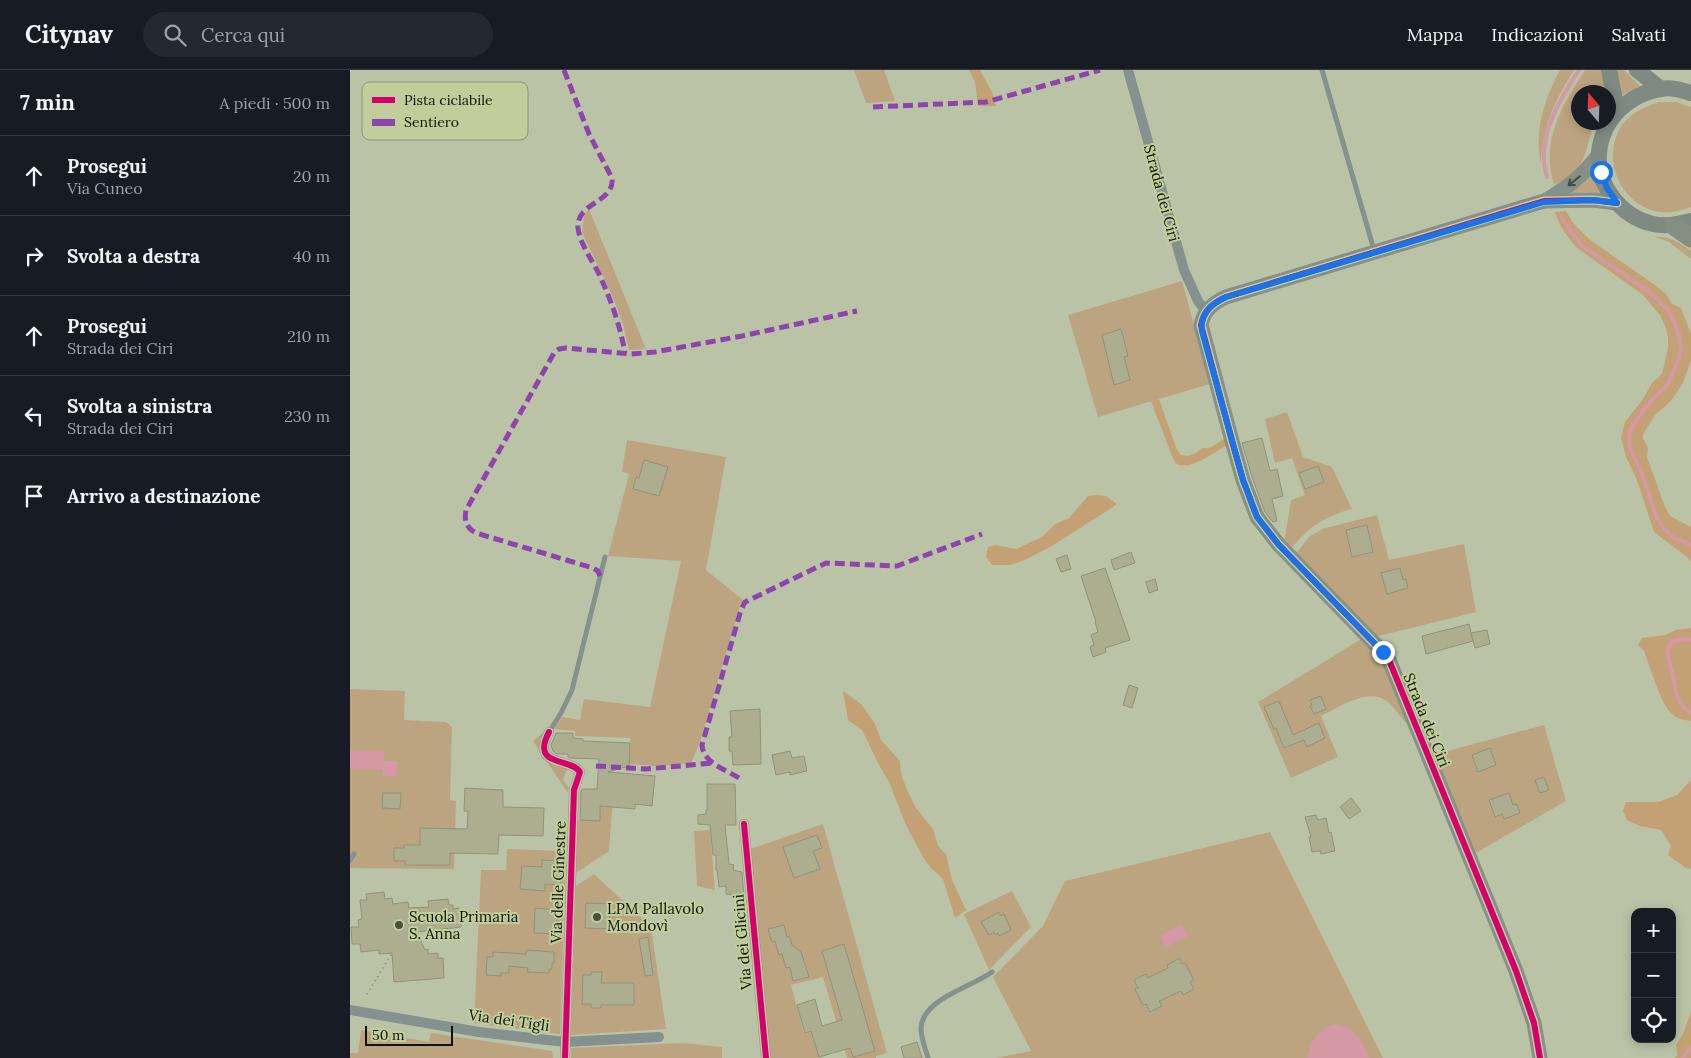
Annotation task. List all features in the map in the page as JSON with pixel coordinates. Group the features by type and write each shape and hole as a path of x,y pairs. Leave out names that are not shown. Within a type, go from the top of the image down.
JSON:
{"highway":[{"path":"1682,223 1691,238"}],"main road":[{"path":"1609,70 1617,111"},
{"path":"1637,70 1661,89"},
{"path":"1682,223 1653,224 1646,222 1633,216 1617,203 1607,188 1601,172 1599,154 1604,131 1617,111 1635,97 1661,89 1677,89 1691,93"}],"street":[{"name":"Strada dei Ciri","path":"1128,70 1184,270 1198,302 1206,310 1202,320 1202,331 1252,507 1260,523 1279,545 1389,660 1516,970 1534,1024 1540,1058"},
{"path":"1544,202 1576,180 1587,170 1599,154"},
{"path":"1206,310 1226,297 1544,202 1593,200 1617,203"},
{"name":"Via delle Ginestre","path":"549,732 544,746 548,756 556,761 574,766 580,772 574,790 565,1058"},
{"name":"Via dei Glicini","path":"744,824 766,1058"},
{"name":"Via dei Tigli","path":"352,1011 487,1033 565,1042 659,1037"}],"lane":[{"path":"1322,70 1375,252"},
{"path":"549,732 572,690 605,557"},
{"path":"350,860 354,854"},
{"path":"928,1058 922,1033 922,1020 925,1014 938,1002 981,980 992,972"}],"path":[{"path":"367,994 392,953"}],"shaded area":[{"path":"854,70 884,70 895,101 866,103"},
{"path":"969,70 980,70 992,92 996,106 978,106 975,82"},
{"path":"1560,70 1574,70 1555,103 1544,138 1541,164 1539,139 1542,116 1549,93"},
{"path":"1585,70 1603,70 1606,85 1576,85"},
{"path":"1615,70 1624,70 1640,86 1621,96"},
{"path":"1571,93 1571,130 1592,130 1579,166 1574,172 1554,185 1550,153 1552,138 1561,111"},
{"path":"1659,102 1676,102 1691,107 1691,207 1680,211 1661,212 1646,208 1633,200 1623,188 1616,175 1613,160 1614,145 1619,131 1628,118 1639,110"},
{"path":"1593,173 1599,193 1566,194"},
{"path":"589,209 646,349 629,350 623,324 614,300 582,232 584,216"},
{"path":"1566,211 1573,223 1590,240 1655,285 1666,294 1672,304 1681,308 1691,334 1691,360 1683,383 1671,401 1655,415 1643,434 1643,439 1648,447 1647,457 1665,507 1670,516 1691,527 1691,562 1654,532 1637,480 1626,457 1621,438 1625,422 1643,399 1652,383 1662,374 1668,348 1665,326 1660,315 1642,294 1573,244 1561,226 1555,212"},
{"path":"1655,237 1679,242 1691,251 1691,259 1669,242"},
{"path":"1182,281 1210,384 1098,417 1068,315"},
{"path":"1159,399 1177,450 1181,455 1187,456 1196,453 1202,448 1210,448 1225,438 1227,445 1195,463 1181,465 1176,463 1151,401"},
{"path":"1287,412 1303,457 1332,467 1352,509 1317,524 1290,550 1284,543 1291,500 1305,495 1292,458 1275,463 1265,419"},
{"path":"627,440 726,457 706,570 743,600 700,742 691,763 655,766 629,764 630,738 575,736 575,731 554,729 562,717 580,720 584,699 650,707 681,561 608,556 629,474 622,472"},
{"path":"1088,496 1106,496 1117,504 1050,547 1025,560 1010,565 992,565 986,557 988,547 995,545 1016,549 1042,537 1054,525 1069,518"},
{"path":"1377,515 1389,560 1464,544 1476,612 1375,637 1295,555 1309,537 1322,529"},
{"path":"1691,628 1691,721 1673,715 1664,703 1644,651 1638,645 1642,638 1665,635 1676,630"},
{"path":"1363,638 1386,665 1409,726 1389,703 1381,698 1373,696 1364,697 1345,704 1321,716 1338,757 1291,778 1258,702"},
{"path":"350,689 405,691 404,720 446,722 452,727 450,800 456,801 454,869 350,868"},
{"path":"843,691 862,705 875,724 881,740 900,761 901,774 907,790 916,808 933,829 938,846 946,854 952,880 966,910 955,918 943,879 930,867 923,857 905,823 889,782 862,730 848,720"},
{"path":"1544,725 1566,801 1474,854 1433,755"},
{"path":"545,731 541,747 568,767 563,780 569,788 568,793 533,741"},
{"path":"350,750 384,751 384,761 397,761 397,776 383,776 383,770 350,769"},
{"path":"1691,780 1691,869 1686,868 1668,855 1671,846 1661,830 1640,826 1627,820 1623,811 1626,802 1658,802 1677,795"},
{"path":"600,797 613,798 609,851 576,873 578,820 599,821"},
{"path":"823,824 887,1053 876,1056 876,1058 847,1058 823,977 791,985 804,1033 811,1031 819,1058 771,1058 750,849"},
{"path":"710,830 715,890 697,886 694,831"},
{"path":"1270,832 1383,1058 996,1058 1031,1051 993,977 1043,926 1065,881"},
{"path":"507,849 566,851 560,1034 474,1023 481,870 506,870"},
{"path":"594,874 651,927 666,1029 571,1035 576,886"},
{"path":"1012,891 1031,927 989,970 964,914"},
{"path":"1182,924 1188,936 1166,947 1160,935"},
{"path":"1691,1011 1691,1058 1675,1058 1677,1055 1676,1045 1683,1034"},
{"path":"1338,1024 1358,1036 1369,1058 1307,1058 1317,1035 1331,1025"},
{"path":"361,1030 429,1042 431,1033 552,1051 553,1058 350,1058 350,1053 358,1053"},
{"path":"684,1043 722,1047 722,1058 571,1058 571,1048"}],"building":[{"path":"1121,329 1128,356 1124,357 1130,380 1114,385 1102,335"},
{"path":"1262,438 1270,471 1277,469 1283,496 1272,499 1277,521 1273,522 1265,512 1242,443"},
{"path":"644,460 668,467 659,496 633,489 636,477 639,478"},
{"path":"1318,466 1324,482 1305,489 1299,473"},
{"path":"1367,525 1373,552 1352,557 1346,530"},
{"path":"1131,552 1135,563 1114,570 1111,560"},
{"path":"1067,555 1071,569 1061,572 1056,559"},
{"path":"1105,568 1130,640 1105,648 1106,652 1093,657 1090,647 1094,645 1091,635 1098,632 1081,576"},
{"path":"1400,568 1403,580 1406,579 1408,588 1387,594 1381,573"},
{"path":"1155,579 1158,590 1149,593 1146,582"},
{"path":"1469,624 1473,641 1426,654 1422,636"},
{"path":"1487,630 1490,644 1475,648 1471,633"},
{"path":"1129,685 1138,688 1132,708 1123,705"},
{"path":"1321,696 1326,709 1314,714 1310,706 1312,705 1310,700"},
{"path":"1279,701 1293,735 1319,723 1325,738 1307,747 1304,740 1284,748 1276,728 1274,729 1264,707"},
{"path":"760,709 761,764 733,765 732,751 729,751 729,737 732,737 730,711"},
{"path":"556,733 573,733 573,738 583,739 583,741 630,743 629,766 608,772 655,776 652,806 635,804 635,809 600,806 600,821 580,820 581,791 582,789 597,789 599,759 570,758 568,754 557,754 553,751 551,745"},
{"path":"1490,748 1496,765 1478,772 1472,755"},
{"path":"790,751 792,758 804,756 807,771 790,775 790,772 776,775 772,755"},
{"path":"1544,777 1549,790 1540,793 1535,780"},
{"path":"707,784 735,784 736,825 725,825 729,864 734,865 733,870 742,872 744,897 726,894 726,886 719,887 716,855 713,855 710,825 698,824 698,815 706,814 707,810"},
{"path":"465,788 503,790 503,807 544,808 543,836 499,835 498,854 450,853 450,865 405,865 405,861 394,861 394,848 404,848 404,845 420,845 420,828 467,829 468,811 464,811"},
{"path":"383,793 401,793 400,809 382,808"},
{"path":"1509,793 1513,805 1517,804 1520,813 1504,819 1502,814 1495,817 1489,800"},
{"path":"1351,798 1361,811 1349,819 1340,807"},
{"path":"1316,815 1318,820 1326,818 1335,851 1321,854 1320,851 1312,852 1309,837 1311,837 1305,817"},
{"path":"817,835 822,848 813,851 820,869 794,878 783,847"},
{"path":"542,860 562,861 560,885 545,884 545,891 520,889 522,866 542,867"},
{"path":"384,892 385,899 392,898 393,904 408,902 409,908 429,907 428,901 448,899 449,905 453,905 453,909 459,908 461,927 417,932 425,950 428,949 428,954 438,953 438,958 443,958 444,978 394,982 392,953 379,954 379,950 361,952 360,944 352,944 351,927 359,927 358,920 362,919 360,900 367,900 366,894"},
{"path":"586,903 610,904 609,929 585,928"},
{"path":"535,908 557,910 556,934 534,933"},
{"path":"999,912 1001,916 1004,914 1011,930 999,936 998,933 995,935 994,932 989,935 981,922"},
{"path":"784,925 787,937 790,937 792,945 801,952 809,977 793,981 790,967 786,968 782,954 779,955 775,941 772,942 768,929"},
{"path":"648,937 653,975 645,976 639,939"},
{"path":"844,944 875,1051 853,1057 850,1048 819,1057 811,1031 805,1033 797,1005 815,999 822,1026 842,1020 822,951"},
{"path":"527,950 554,952 554,963 552,963 552,969 549,969 549,973 527,972 528,968 509,966 509,973 501,973 501,976 486,975 487,957 493,957 493,952 526,954"},
{"path":"1180,958 1182,964 1185,963 1194,980 1190,982 1194,989 1183,995 1181,991 1159,1001 1162,1006 1150,1012 1146,1004 1143,1005 1135,989 1138,988 1134,980 1146,974 1148,978 1168,968 1167,965"},
{"path":"591,972 602,972 601,983 634,983 634,1005 601,1005 601,1008 591,1008 591,1004 582,1004 583,975 591,975"},
{"path":"917,1042 922,1058 904,1058 901,1047"}],"waterway":[{"path":"1547,177 1544,163 1546,137 1554,113 1579,70"},
{"path":"1561,217 1581,245 1648,291 1667,309 1674,321 1681,347 1679,359 1668,384 1647,405 1633,425 1629,435 1630,449 1640,469 1657,518 1664,529 1673,537 1691,545"},
{"path":"1691,640 1681,639 1672,642 1667,651 1677,696 1683,707 1691,713"},
{"path":"1683,1058 1691,1047"}],"marked path":[{"path":"564,70 589,134 612,178 608,193 583,213 579,219 578,228 584,246 599,274 611,303 621,332 625,353"},
{"path":"873,107 986,102 1100,70"},
{"path":"600,576 598,571 593,568 476,533 470,529 465,517 466,510 554,353 559,349 566,348 631,354 655,352 742,336 857,311"},
{"path":"739,778 710,761 703,751 702,745 741,610 745,602 826,563 897,566 982,534"},
{"path":"596,766 646,769 713,763"}],"cycle path":[{"path":"1540,1058 1534,1023 1516,971 1389,660 1279,545 1257,517 1243,480 1201,325 1204,315 1210,308 1226,297 1544,201 1593,200 1617,203"},
{"path":"549,732 545,743 545,751 548,757 569,764 580,772 574,790 565,1058"},
{"path":"744,824 766,1058"}],"place":[{"name":"LPM Pallavolo Mondovì","path":"597,917"},
{"name":"Scuola Primaria S. Anna","path":"399,925"}],"route":[{"path":"1383,652 1279,545 1257,517 1243,480 1202,331 1201,325 1206,310 1226,297 1544,202 1593,200 1617,203 1607,188 1601,172"}]}
